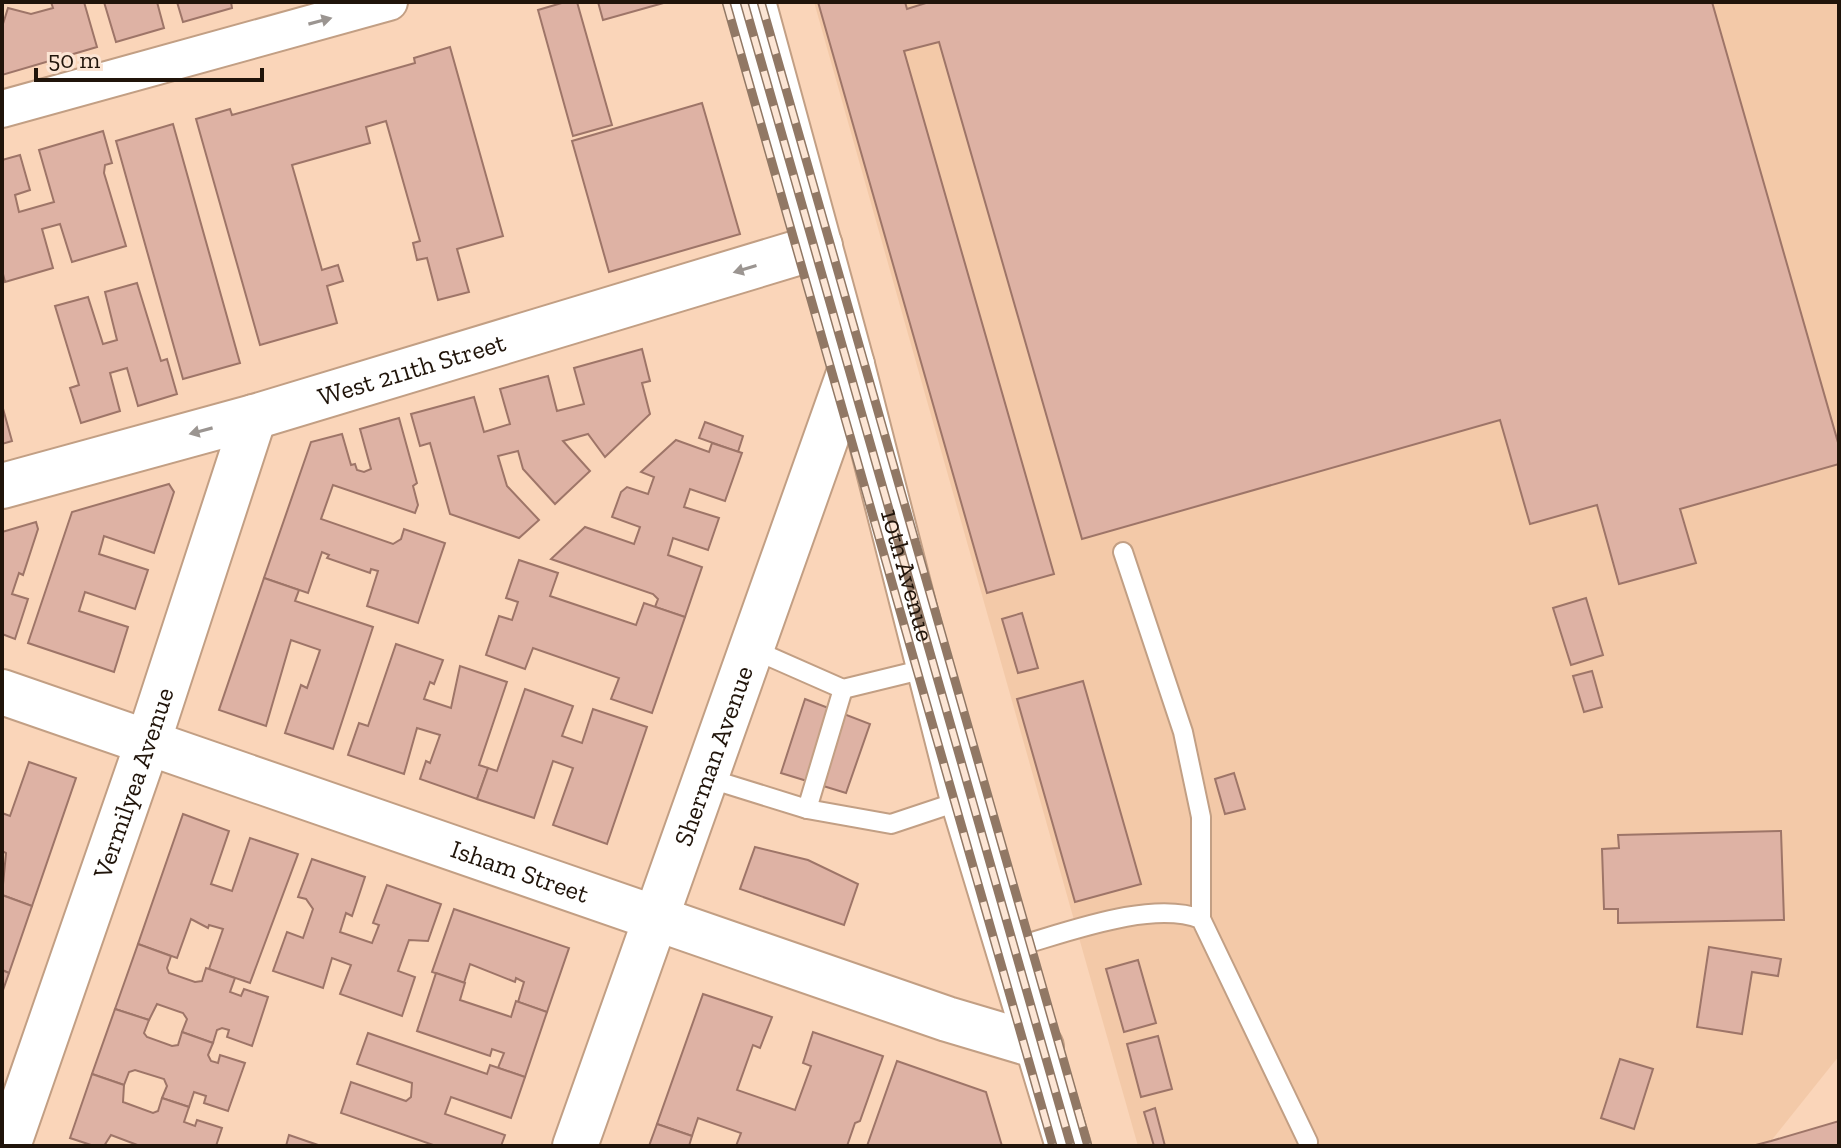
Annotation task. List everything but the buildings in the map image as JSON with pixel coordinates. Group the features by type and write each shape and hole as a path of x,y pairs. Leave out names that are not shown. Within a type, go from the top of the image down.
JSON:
{"street":[{"path":"2,109 389,2"},
{"name":"10th Avenue","path":"753,2 852,365 963,800 1041,1047 1068,1146"},
{"name":"West 211th Street","path":"2,486 254,417 820,246"},
{"name":"Sherman Avenue","path":"575,1146 654,916 852,365"},
{"name":"Vermilyea Avenue","path":"8,1146 148,742 254,417"},
{"name":"Isham Street","path":"2,692 947,1019 1041,1047"}],"lane":[{"path":"1123,552 1186,746 1201,817 1201,919 1308,1142"},
{"path":"750,648 843,689 929,668"},
{"path":"807,809 843,689"},
{"path":"704,777 807,809 891,824 963,800"},
{"path":"1008,949 1146,914 1181,912 1201,919"}],"shaded area":[{"path":"814,2 1839,2 1839,1056 1771,1141 1752,1146 1138,1146"}],"railway":[{"path":"726,2 1053,1146"},
{"path":"744,2 1071,1146"},
{"path":"761,2 1088,1146"}]}
